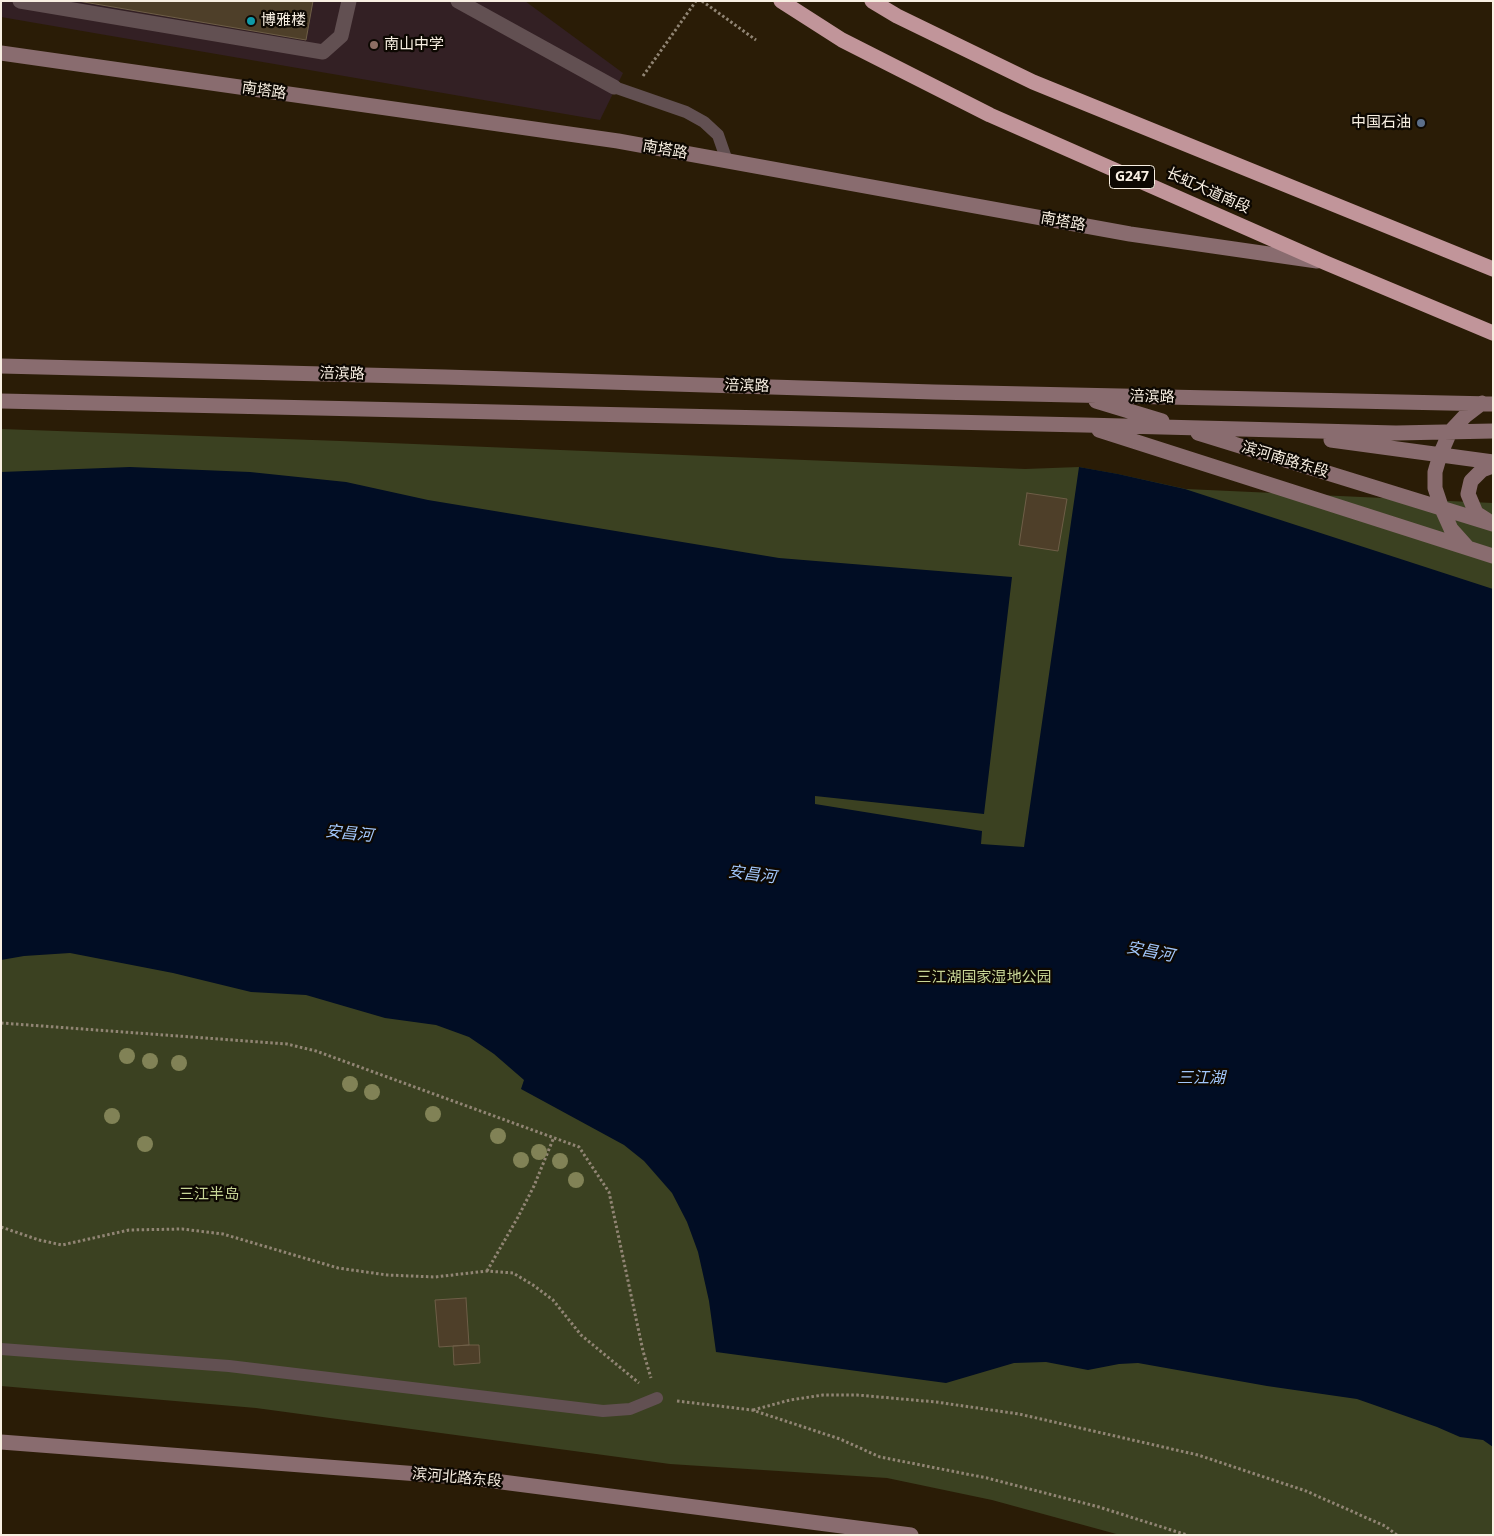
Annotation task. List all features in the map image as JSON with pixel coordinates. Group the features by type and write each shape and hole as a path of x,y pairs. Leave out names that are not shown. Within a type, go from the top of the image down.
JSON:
{"highway":[{"name":"长虹大道南段","path":"781,1 842,40 990,115 1326,263 1493,333"},
{"path":"872,1 897,16 1033,82 1493,269"}],"main road":[{"name":"南塔路","path":"1,53 609,140 1130,234 1326,263"},
{"name":"涪滨路","path":"1,366 1078,395 1487,403"},
{"name":"滨河南路东段","path":"1078,395 1493,524"},
{"name":"涪滨路","path":"1,401 1181,427"},
{"path":"1468,549 1451,529 1442,508 1435,488 1435,472 1450,432 1465,416 1487,403"},
{"name":"滨河南路东段","path":"1084,425 1493,556"},
{"path":"1181,427 1396,433 1493,431"},
{"path":"1255,430 1493,462"},
{"path":"1493,466 1482,470 1471,481 1468,494 1476,513 1493,524"},
{"name":"滨河北路东段","path":"1,1442 471,1478 911,1535"}],"street":[{"path":"20,1 323,52 341,36 349,1"},
{"path":"458,1 614,87"}],"lane":[{"path":"614,87 686,112 704,122 718,135 728,161"},
{"path":"1,1349 229,1366 603,1411 630,1409 656,1398"}],"path":[{"path":"645,73 696,1"},
{"path":"702,1 756,40"},
{"path":"1,1023 287,1044 316,1051 579,1147 609,1192 643,1351 656,1398"},
{"path":"487,1271 534,1186 554,1137"},
{"path":"1,1227 38,1240 62,1245 129,1230 182,1229 223,1234 338,1268 387,1275 435,1277 487,1271 513,1273 553,1300 581,1335 656,1398 752,1410 840,1439 880,1458 987,1478 1099,1507 1187,1535"},
{"path":"752,1410 790,1400 823,1395 857,1395 936,1402 1019,1414 1207,1458 1306,1491 1385,1526 1398,1535"}],"shaded area":[{"name":"南山中学","path":"1,1 525,1 623,73 600,120 1,17"}],"green space":[{"name":"三江湖","path":"1,429 1025,469 1079,467 1186,489 1493,503 1493,1535 1120,1535 992,1500 887,1478 670,1464 256,1408 1,1386"}],"water":[{"name":"三江湖","path":"130,467 250,472 346,482 428,500 779,558 1012,577 984,814 815,796 815,804 982,831 981,844 1024,847 1079,467 1185,489 1493,589 1493,1447 1483,1440 1460,1437 1357,1399 1267,1386 1138,1363 1119,1364 1088,1370 1046,1362 1014,1363 946,1383 716,1352 709,1301 698,1252 687,1222 672,1193 644,1161 624,1145 521,1089 524,1080 494,1054 469,1037 436,1025 385,1018 306,995 251,992 173,973 70,953 24,956 1,960 1,472"}],"building":[{"name":"博雅楼","path":"78,1 313,1 306,40"},
{"path":"1027,493 1067,499 1058,551 1019,545"},
{"path":"466,1298 469,1345 439,1347 435,1300"},
{"path":"479,1345 480,1363 454,1365 453,1346"}],"place":[{"name":"博雅楼","path":"251,21"},
{"name":"南山中学","path":"374,45"},
{"name":"中国石油","path":"1421,123"}],"water label":[{"name":"安昌河","path":"349,834"},
{"name":"安昌河","path":"752,875"},
{"name":"安昌河","path":"1150,952"}],"park label":[{"name":"三江湖国家湿地公园","path":"984,978"},
{"name":"三江半岛","path":"209,1195"}]}
